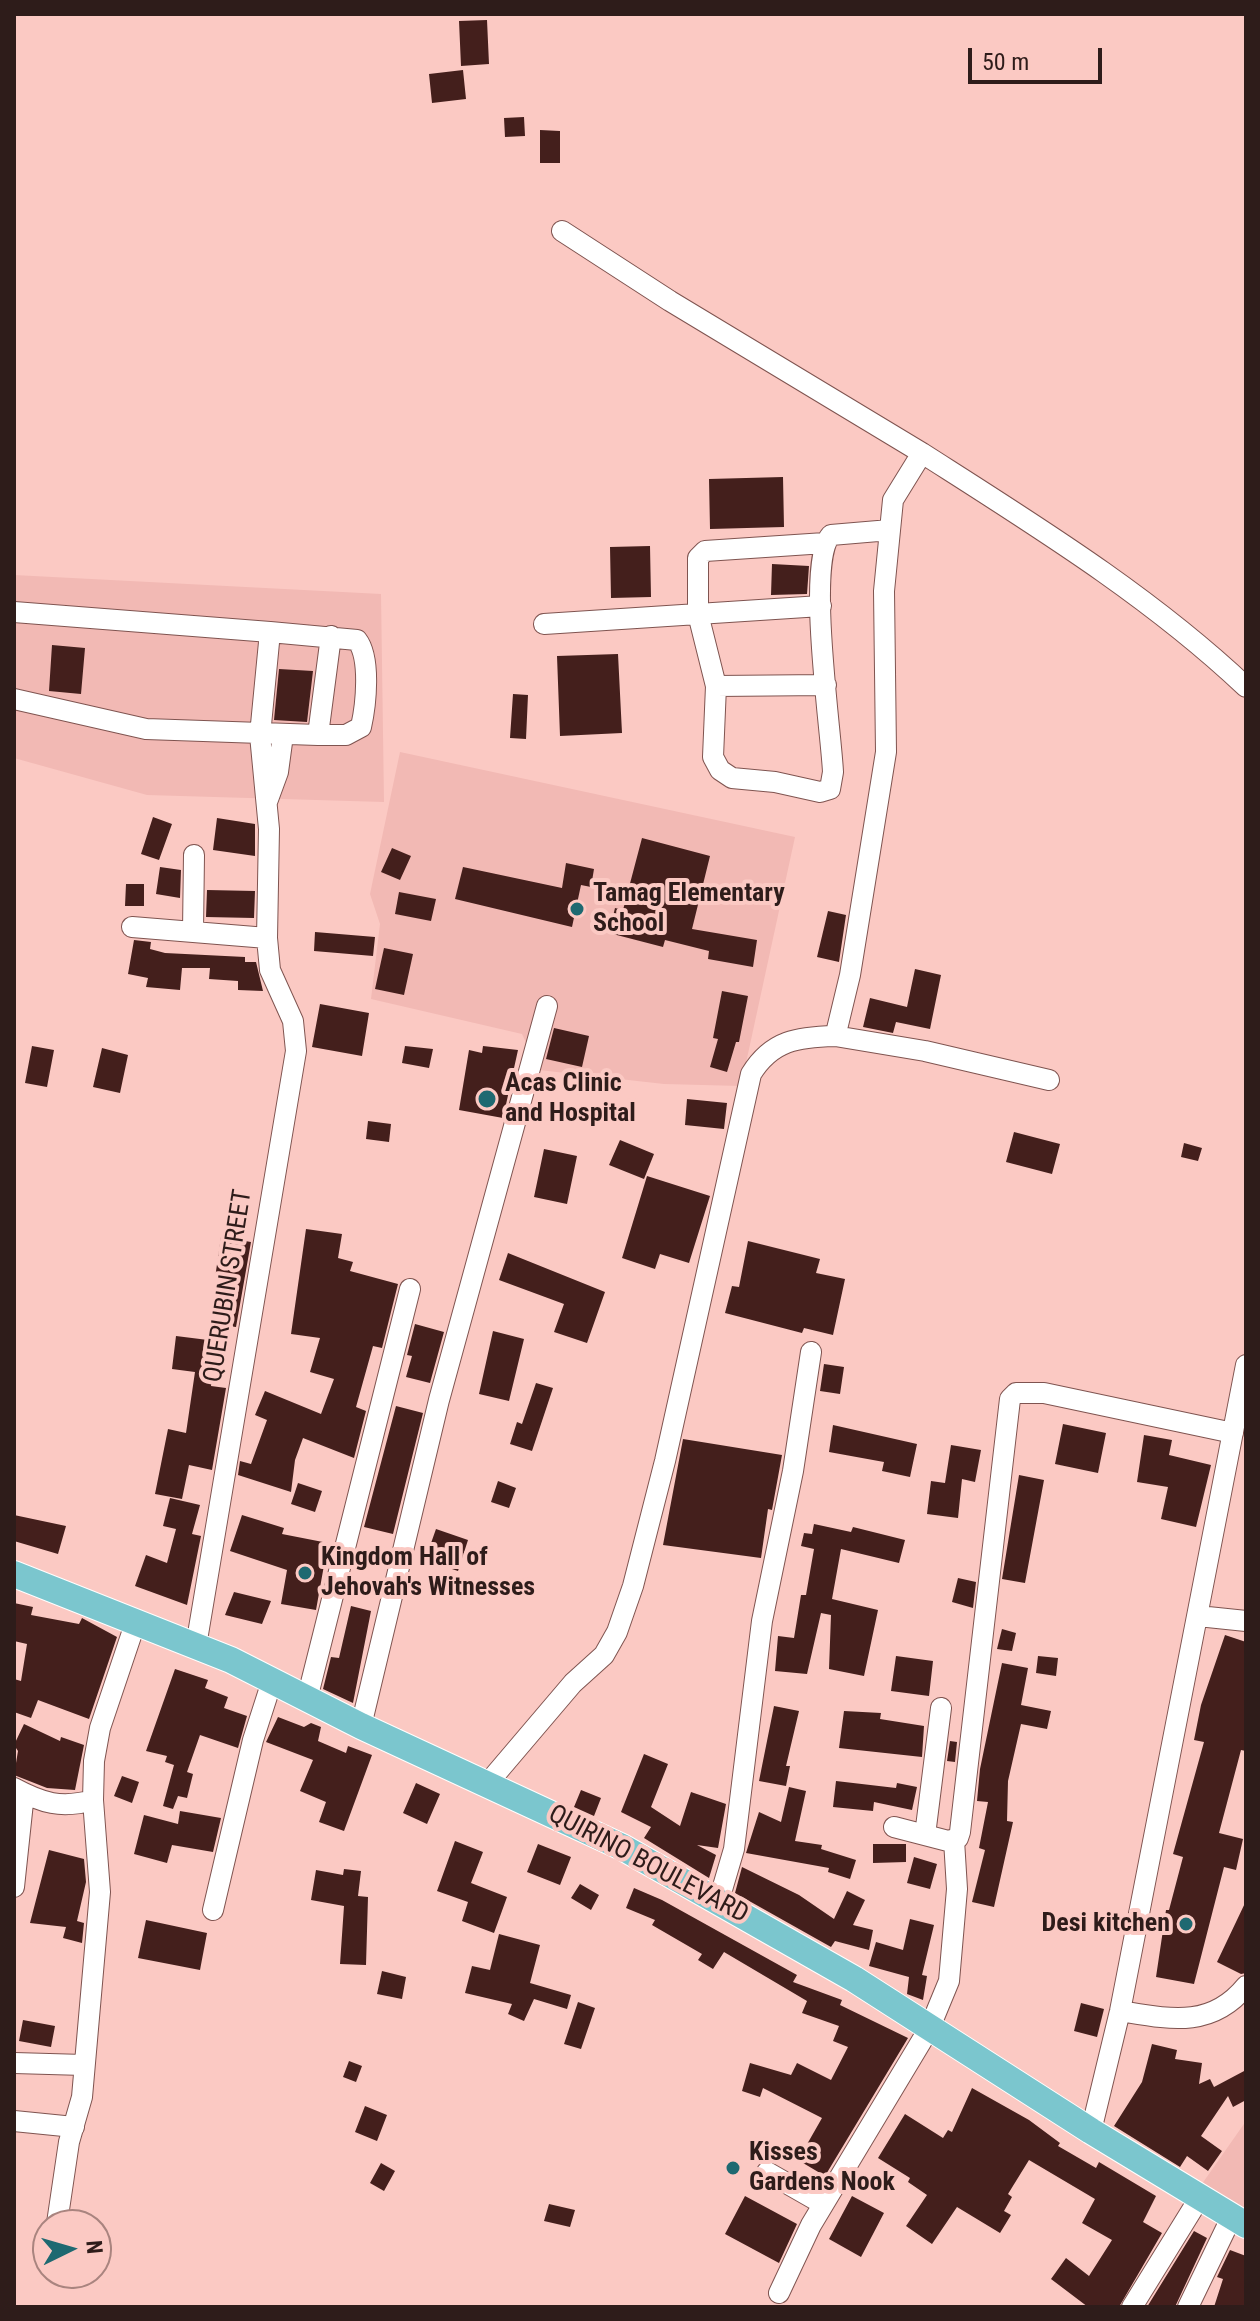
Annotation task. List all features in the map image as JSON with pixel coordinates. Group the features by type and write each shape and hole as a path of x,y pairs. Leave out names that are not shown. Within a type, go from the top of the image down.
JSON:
{"main road":[{"name":"QUIRINO BOULEVARD","path":"14,1574 196,1646 622,1847 719,1900 930,2027 1091,2131 1239,2220"}],"street":[{"path":"562,231 670,301 1011,510 1139,601 1246,687"},
{"path":"835,1036 850,975 886,752 884,591 893,500 922,453"},
{"path":"825,543 700,552 697,567 698,614 716,686 713,757 720,770 732,778 775,782 820,792 830,789 833,782 819,568 825,543 831,535 890,530"},
{"path":"544,624 821,606"},
{"path":"14,612 357,640 363,647 364,717 356,732 260,735 146,729 14,699"},
{"path":"267,802 260,735 270,632"},
{"path":"318,735 331,636"},
{"path":"716,686 826,685"},
{"path":"267,802 278,772 283,735"},
{"name":"QUERUBIN STREET","path":"196,1646 296,1051 293,1021 270,970 267,938 267,802"},
{"path":"193,931 194,855"},
{"path":"132,927 267,938"},
{"path":"361,1726 439,1400 547,1006"},
{"path":"488,1783 573,1683 604,1655 617,1632 633,1586 665,1461 751,1074 762,1057 796,1037 835,1036 925,1051 1049,1080"},
{"path":"307,1699 410,1289"},
{"path":"719,1900 734,1849 762,1621 793,1471 811,1352"},
{"path":"1091,2131 1120,2011 1246,1365"},
{"path":"779,2293 823,2204 930,2027 949,1981 957,1889 954,1840 962,1822 1010,1399 1016,1393 1044,1393 1233,1433"},
{"path":"1198,1616 1246,1621"},
{"path":"59,2209 82,2097 100,1892 93,1800 100,1728 135,1624"},
{"path":"213,1910 253,1740 272,1681"},
{"path":"925,1835 941,1708"},
{"path":"14,1887 19,1790 43,1803 70,1806 93,1800"},
{"path":"894,1827 954,1840"},
{"path":"1120,2011 1178,2019 1213,2015 1246,1986"},
{"path":"14,2063 84,2065"},
{"path":"14,2121 74,2127"},
{"path":"767,2172 823,2204"},
{"path":"1132,2307 1200,2197"},
{"path":"1188,2307 1239,2220"}],"shaded area":[{"path":"14,575 381,594 384,802 147,795 14,758"},
{"name":"Tamag Elementary School","path":"400,752 795,837 741,1086 664,1084 539,1070 522,1034 371,999 380,924 370,894"},
{"path":"1246,2121 1246,2220 1197,2191"}],"building":[{"path":"487,20 489,64 461,66 459,21"},
{"path":"463,70 466,99 432,103 429,74"},
{"path":"524,117 525,136 505,137 504,118"},
{"path":"540,130 560,131 560,163 540,163"},
{"path":"783,477 784,527 710,529 709,479"},
{"path":"650,546 651,597 611,598 610,547"},
{"path":"772,564 809,566 807,594 771,595"},
{"path":"52,645 85,648 81,694 49,691"},
{"path":"618,654 622,733 560,736 557,656"},
{"path":"279,669 313,671 307,722 274,720"},
{"path":"513,694 528,695 526,739 510,738"},
{"path":"153,817 172,824 159,860 141,854"},
{"path":"217,818 255,824 255,856 213,850"},
{"path":"642,838 710,856 692,929 757,940 753,967 708,959 709,951 665,940 663,947 609,933 615,908 623,910"},
{"path":"392,848 411,856 400,880 381,872"},
{"path":"566,863 594,869 591,887 581,885 572,927 455,899 463,867 562,888"},
{"path":"160,867 181,870 180,898 156,894"},
{"path":"126,884 144,884 144,906 125,906"},
{"path":"207,890 255,891 254,918 206,917"},
{"path":"399,892 436,899 431,921 395,914"},
{"path":"828,911 846,915 839,962 817,957"},
{"path":"315,932 375,937 373,956 314,951"},
{"path":"134,940 151,942 150,949 165,953 245,957 245,962 256,962 263,991 238,990 238,981 209,979 210,968 182,968 180,990 146,987 148,978 128,974"},
{"path":"384,948 413,954 404,995 375,989"},
{"path":"915,969 941,975 930,1029 896,1022 893,1033 863,1027 870,998 907,1007"},
{"path":"722,991 748,996 739,1042 736,1042 727,1072 710,1067 718,1039 713,1038"},
{"path":"320,1004 369,1013 362,1056 312,1047"},
{"path":"554,1028 589,1036 582,1067 546,1059"},
{"path":"32,1046 54,1050 47,1087 25,1083"},
{"path":"405,1046 433,1049 429,1068 402,1063"},
{"path":"483,1046 518,1050 503,1118 459,1110 469,1050 482,1053"},
{"path":"102,1048 128,1055 120,1093 93,1087"},
{"path":"687,1099 727,1103 724,1129 685,1125"},
{"path":"368,1121 391,1124 389,1142 366,1139"},
{"path":"1014,1132 1060,1144 1052,1174 1006,1162"},
{"path":"620,1140 654,1154 644,1179 609,1165"},
{"path":"1184,1143 1202,1148 1198,1161 1181,1157"},
{"path":"544,1149 577,1156 567,1204 534,1197"},
{"path":"647,1176 710,1196 689,1263 660,1254 655,1269 622,1258"},
{"path":"306,1229 342,1234 338,1258 353,1262 350,1271 398,1284 382,1348 373,1346 356,1407 366,1411 354,1458 303,1438 295,1460 291,1492 238,1475 240,1461 251,1464 267,1420 255,1415 265,1391 321,1414 334,1379 310,1372 320,1338 291,1334"},
{"path":"221,1237 251,1242 236,1327 221,1325 228,1280 215,1278"},
{"path":"748,1241 820,1259 816,1273 845,1279 833,1335 804,1328 802,1333 725,1313 732,1286 739,1287"},
{"path":"508,1253 605,1292 587,1343 554,1332 564,1304 499,1280"},
{"path":"415,1324 444,1332 430,1383 406,1377 412,1356 407,1355"},
{"path":"493,1331 524,1339 509,1401 479,1394"},
{"path":"176,1336 216,1341 211,1386 226,1388 212,1470 189,1465 182,1499 155,1494 168,1429 186,1433 195,1372 172,1369"},
{"path":"824,1364 844,1367 840,1394 820,1391"},
{"path":"536,1383 553,1388 532,1451 510,1444 517,1422 522,1424"},
{"path":"396,1406 423,1413 393,1534 364,1527"},
{"path":"1063,1424 1106,1433 1098,1473 1055,1464"},
{"path":"833,1425 917,1444 910,1477 882,1471 884,1462 829,1452"},
{"path":"1144,1435 1172,1440 1169,1455 1211,1465 1196,1527 1161,1519 1168,1487 1137,1482"},
{"path":"683,1439 782,1455 772,1510 768,1509 761,1558 663,1545"},
{"path":"951,1445 981,1450 975,1482 962,1479 958,1518 927,1514 931,1481 945,1483"},
{"path":"1019,1475 1044,1480 1025,1583 1002,1579"},
{"path":"498,1481 516,1488 509,1508 491,1502"},
{"path":"298,1483 322,1491 315,1512 291,1504"},
{"path":"170,1498 200,1505 192,1534 201,1536 187,1605 135,1586 146,1555 167,1563 176,1529 163,1526"},
{"path":"14,1515 66,1526 58,1554 14,1541"},
{"path":"242,1515 284,1528 282,1534 328,1543 316,1610 281,1604 287,1570 230,1551"},
{"path":"814,1524 851,1532 853,1527 905,1540 899,1563 841,1549 832,1599 878,1610 864,1676 829,1669 831,1615 821,1613 807,1674 775,1671 778,1636 794,1638 801,1595 806,1595 814,1549 801,1546 804,1533 812,1534"},
{"path":"436,1529 468,1540 458,1571 425,1560"},
{"path":"958,1578 976,1582 973,1608 952,1602"},
{"path":"234,1592 271,1601 262,1624 225,1615"},
{"path":"14,1603 33,1607 31,1615 79,1624 82,1618 117,1637 89,1719 38,1700 31,1718 14,1712 14,1679 21,1681 27,1644 14,1641"},
{"path":"351,1606 371,1611 353,1703 323,1689 331,1657 339,1658"},
{"path":"1002,1629 1016,1633 1012,1651 997,1649"},
{"path":"1225,1635 1246,1642 1246,1751 1241,1750 1219,1833 1243,1839 1236,1870 1224,1867 1194,1984 1156,1977 1166,1910 1169,1910 1183,1857 1173,1854 1204,1742 1194,1740 1201,1705"},
{"path":"896,1656 933,1661 929,1696 891,1691"},
{"path":"1038,1656 1058,1658 1056,1676 1036,1673"},
{"path":"1002,1663 1028,1668 1021,1705 1051,1711 1047,1729 1021,1724 1008,1781 1007,1821 1013,1822 994,1907 972,1902 985,1850 979,1848 988,1802 977,1801 980,1769"},
{"path":"175,1669 208,1680 205,1688 228,1697 224,1708 247,1716 238,1748 200,1735 187,1772 193,1774 187,1798 178,1796 173,1809 163,1806 174,1765 165,1762 167,1756 146,1751"},
{"path":"774,1706 799,1711 786,1766 790,1766 786,1786 759,1781"},
{"path":"844,1711 881,1713 880,1719 924,1726 922,1757 839,1748"},
{"path":"278,1717 304,1727 311,1723 321,1727 318,1741 346,1753 348,1746 372,1755 344,1831 319,1822 326,1802 300,1791 313,1760 266,1742"},
{"path":"24,1724 60,1741 61,1737 84,1745 75,1790 47,1788 14,1775 18,1751 14,1745"},
{"path":"950,1741 957,1742 955,1762 947,1761"},
{"path":"644,1754 668,1764 651,1807 680,1826 691,1792 726,1804 718,1848 697,1845 716,1855 709,1878 644,1838 651,1827 621,1812"},
{"path":"122,1776 139,1782 132,1803 114,1796"},
{"path":"836,1781 896,1788 897,1783 917,1787 912,1810 874,1802 873,1811 833,1807"},
{"path":"416,1783 440,1794 427,1824 403,1813"},
{"path":"789,1787 806,1791 795,1841 822,1845 821,1849 856,1860 850,1879 828,1872 829,1868 746,1853 759,1812 781,1822"},
{"path":"581,1790 601,1798 594,1816 574,1807"},
{"path":"180,1811 221,1818 213,1852 172,1845 167,1863 134,1854 144,1815 178,1824"},
{"path":"455,1841 483,1852 471,1883 507,1897 494,1933 462,1921 468,1902 437,1891"},
{"path":"538,1844 571,1857 560,1885 527,1872"},
{"path":"873,1844 906,1844 906,1862 873,1863"},
{"path":"49,1850 84,1859 86,1882 77,1921 84,1923 82,1943 63,1938 66,1927 30,1923"},
{"path":"914,1857 937,1864 930,1889 907,1883"},
{"path":"742,1867 799,1895 834,1919 847,1891 865,1900 853,1925 873,1930 869,1950 835,1941 831,1947 735,1893"},
{"path":"344,1869 361,1871 358,1896 368,1897 366,1965 340,1964 344,1906 311,1900 316,1870 343,1875"},
{"path":"580,1884 599,1895 591,1910 571,1898"},
{"path":"634,1888 662,1900 797,1975 793,1982 842,2000 840,2005 908,2038 825,2176 798,2160 822,2118 763,2088 760,2097 742,2091 750,2063 791,2075 797,2063 831,2080 848,2047 833,2041 839,2026 802,2013 807,2001 724,1952 713,1969 698,1960 702,1954 652,1925 655,1920 626,1908"},
{"path":"1246,1901 1246,1973 1241,1974 1217,1962"},
{"path":"910,1919 934,1925 922,1975 927,1976 923,2000 907,1994 909,1977 869,1966 876,1942 903,1950"},
{"path":"146,1920 207,1933 200,1970 138,1958"},
{"path":"499,1934 540,1945 530,1983 571,1995 567,2009 534,1999 524,2021 508,2014 512,2004 465,1993 472,1966 490,1970"},
{"path":"382,1971 406,1977 402,1999 377,1994"},
{"path":"578,2002 595,2008 581,2049 564,2044"},
{"path":"1081,2003 1104,2009 1097,2037 1074,2031"},
{"path":"23,2020 55,2026 51,2047 19,2041"},
{"path":"1152,2044 1177,2050 1175,2059 1202,2063 1199,2084 1210,2079 1214,2087 1246,2070 1246,2100 1233,2107 1228,2096 1201,2136 1222,2151 1208,2171 1187,2156 1180,2167 1114,2126 1142,2082"},
{"path":"349,2061 362,2066 356,2082 343,2077"},
{"path":"972,2088 1029,2120 1060,2143 1058,2146 1096,2168 1099,2162 1156,2196 1143,2222 1162,2233 1119,2307 1088,2307 1051,2279 1066,2258 1089,2276 1112,2240 1082,2223 1095,2199 1029,2160 1008,2194 1012,2197 1004,2211 1011,2215 1000,2233 957,2207 932,2244 906,2226 927,2195 908,2182 910,2178 878,2158 905,2114 943,2138 948,2130 952,2132"},
{"path":"365,2106 387,2115 377,2141 355,2132"},
{"path":"381,2163 395,2171 384,2191 370,2183"},
{"path":"745,2196 797,2224 779,2263 725,2234"},
{"path":"852,2196 884,2213 861,2257 829,2239"},
{"path":"549,2204 575,2210 570,2227 544,2221"},
{"path":"1194,2231 1207,2238 1175,2307 1147,2307"},
{"path":"1230,2250 1246,2256 1246,2307 1214,2307 1223,2279 1217,2277"}],"place":[{"name":"Tamag Elementary School","path":"577,909"},
{"name":"Acas Clinic and Hospital","path":"487,1099"},
{"name":"Kingdom Hall of Jehovah's Witnesses","path":"305,1573"},
{"name":"Desi kitchen","path":"1186,1924"},
{"name":"Kisses Gardens Nook","path":"733,2168"}]}
